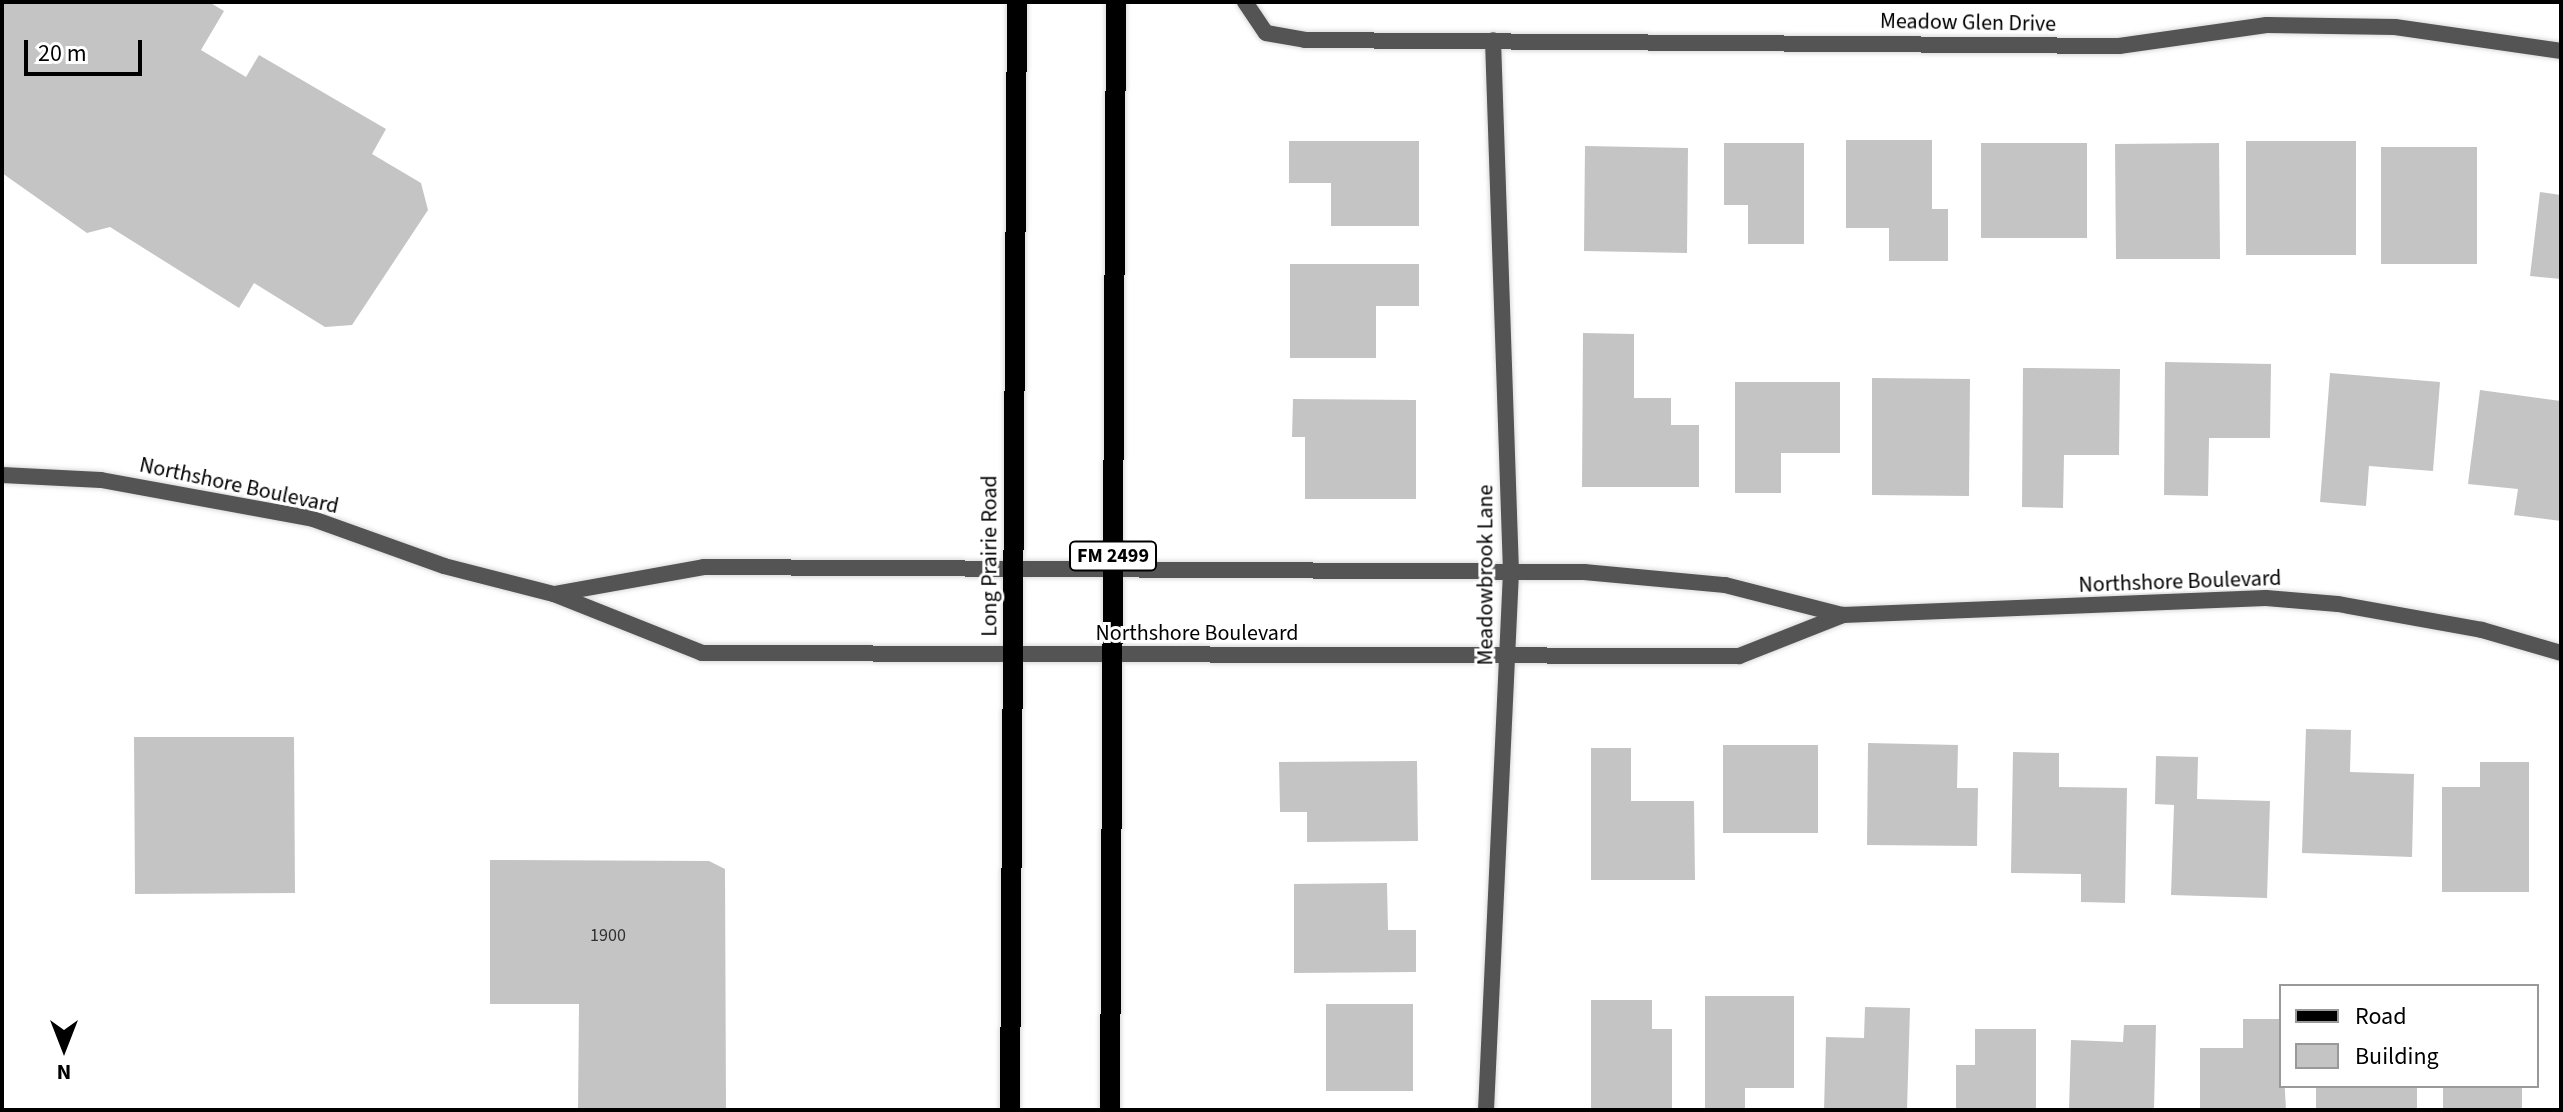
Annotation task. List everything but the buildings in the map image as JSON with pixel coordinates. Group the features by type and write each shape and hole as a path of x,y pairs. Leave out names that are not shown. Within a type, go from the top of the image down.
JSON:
{"main road":[{"name":"Long Prairie Road","path":"1010,1110 1017,2"},
{"name":"FM 2499","path":"1110,1110 1116,2"}],"street":[{"name":"Meadow Glen Drive","path":"1245,2 1266,33 1305,40 2119,46 2267,25 2395,27 2561,51"},
{"name":"Meadowbrook Lane","path":"1486,1110 1511,572 1493,40"},
{"name":"Northshore Boulevard","path":"2,475 101,480 313,519 444,566 554,594 702,653 1509,658 1739,656 1843,615"},
{"name":"Northshore Boulevard","path":"554,594 704,567 1014,568 1113,573 1584,572 1725,585 1843,615 2266,598 2338,604 2482,630 2561,653"}]}
